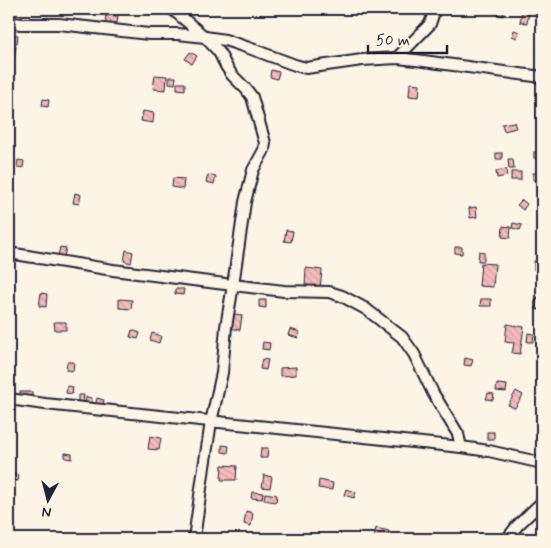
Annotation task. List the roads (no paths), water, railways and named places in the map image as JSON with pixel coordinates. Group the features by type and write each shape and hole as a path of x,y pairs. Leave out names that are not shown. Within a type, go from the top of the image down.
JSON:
{"street":[{"path":"172,9 206,37 219,52 232,75 252,97 265,143 264,150 253,170 245,202 226,327 222,373 211,422 194,539"},
{"path":"397,58 430,24 435,9"},
{"path":"9,22 20,24 59,24 149,34 178,34 206,37 233,43 306,68 362,60 397,58 542,77"},
{"path":"9,253 114,270 284,291 328,292 342,296 366,309 402,337 414,354 458,434 462,448"},
{"path":"9,399 489,451 542,463"},
{"path":"507,539 517,526 542,502"}]}
